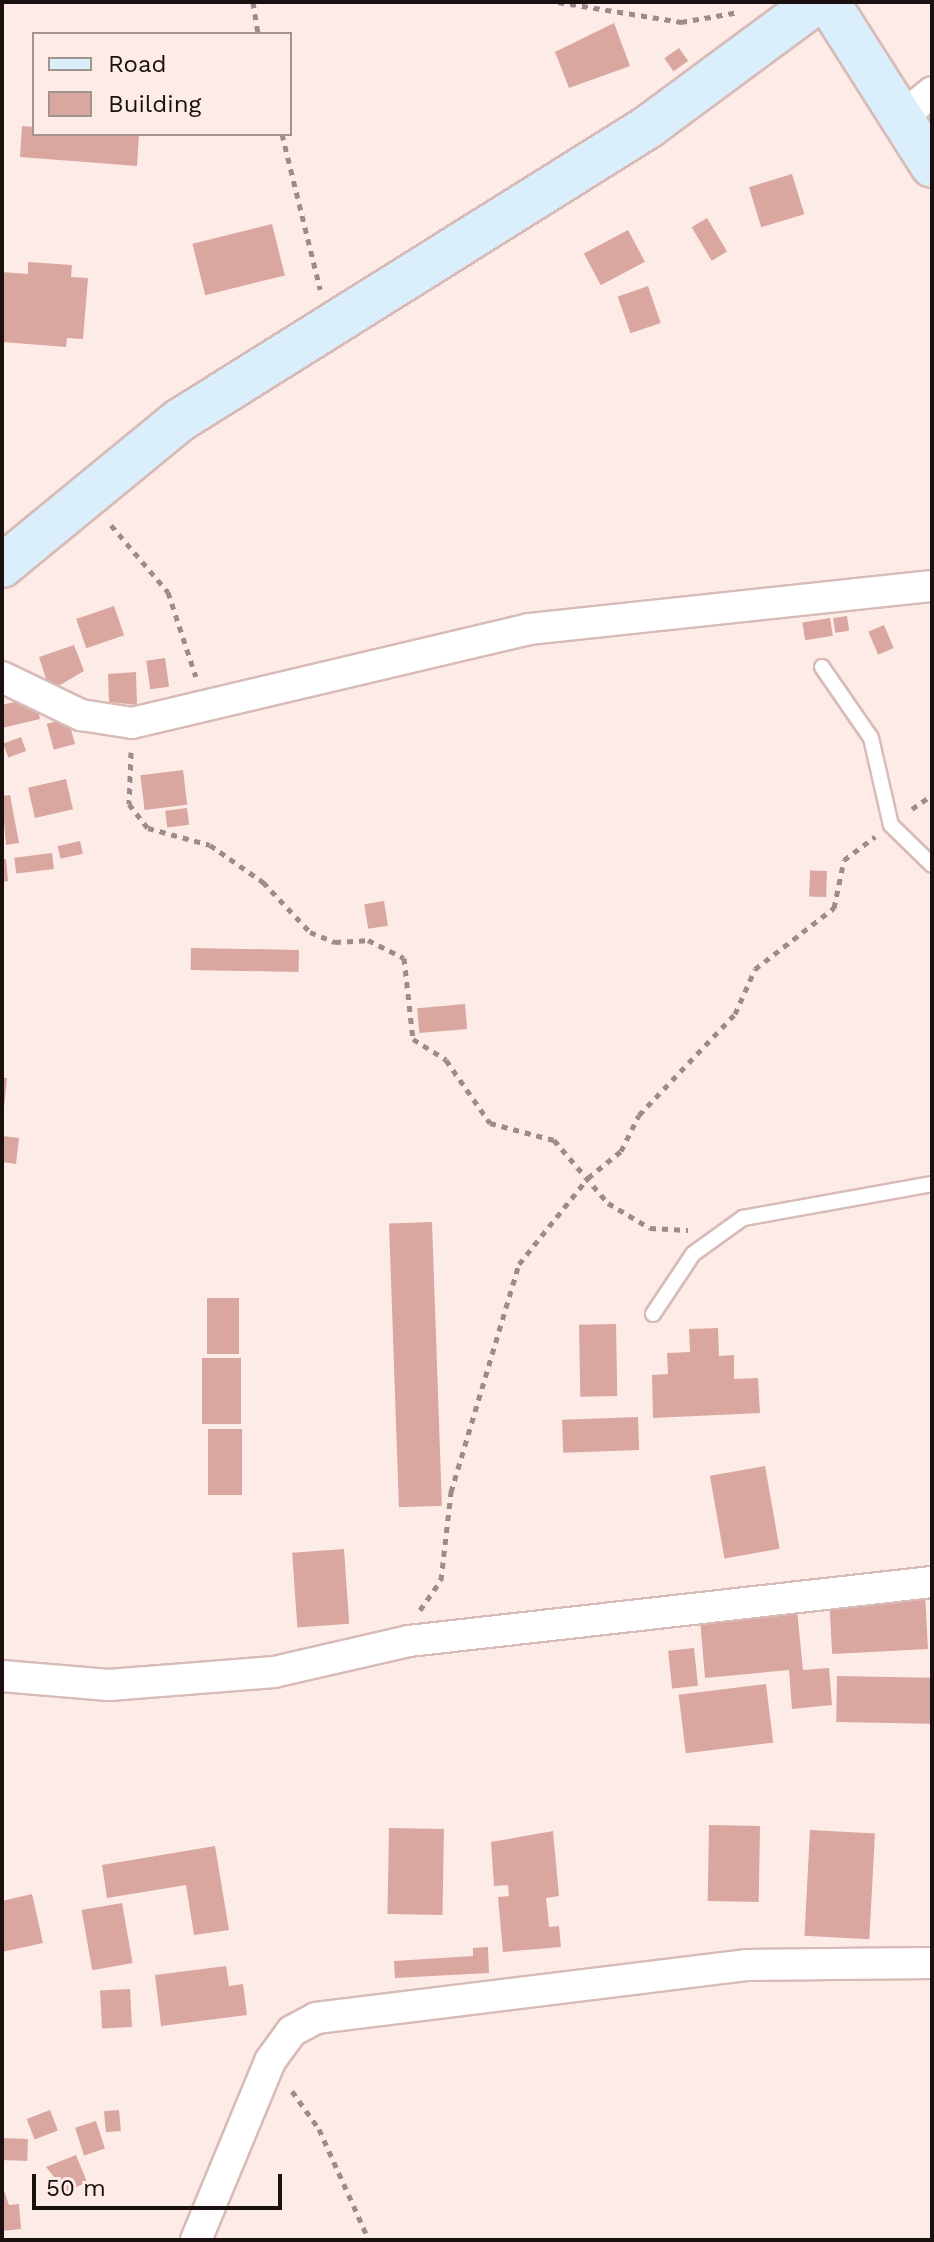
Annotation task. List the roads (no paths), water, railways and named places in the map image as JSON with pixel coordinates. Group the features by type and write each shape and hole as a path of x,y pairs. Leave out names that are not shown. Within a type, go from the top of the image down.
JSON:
{"street":[{"path":"2,566 180,420 330,329 648,127 817,2"},
{"path":"828,2 918,104 932,166"},
{"path":"2,677 81,715 132,723 529,629 932,586"},
{"path":"2,1676 109,1685 274,1672 409,1641 932,1582"},
{"path":"196,2240 270,2061 292,2031 316,2018 746,1965 932,1963"}],"lane":[{"path":"822,667 871,738 891,825 932,865"},
{"path":"653,1314 693,1254 743,1218 932,1184"}]}
